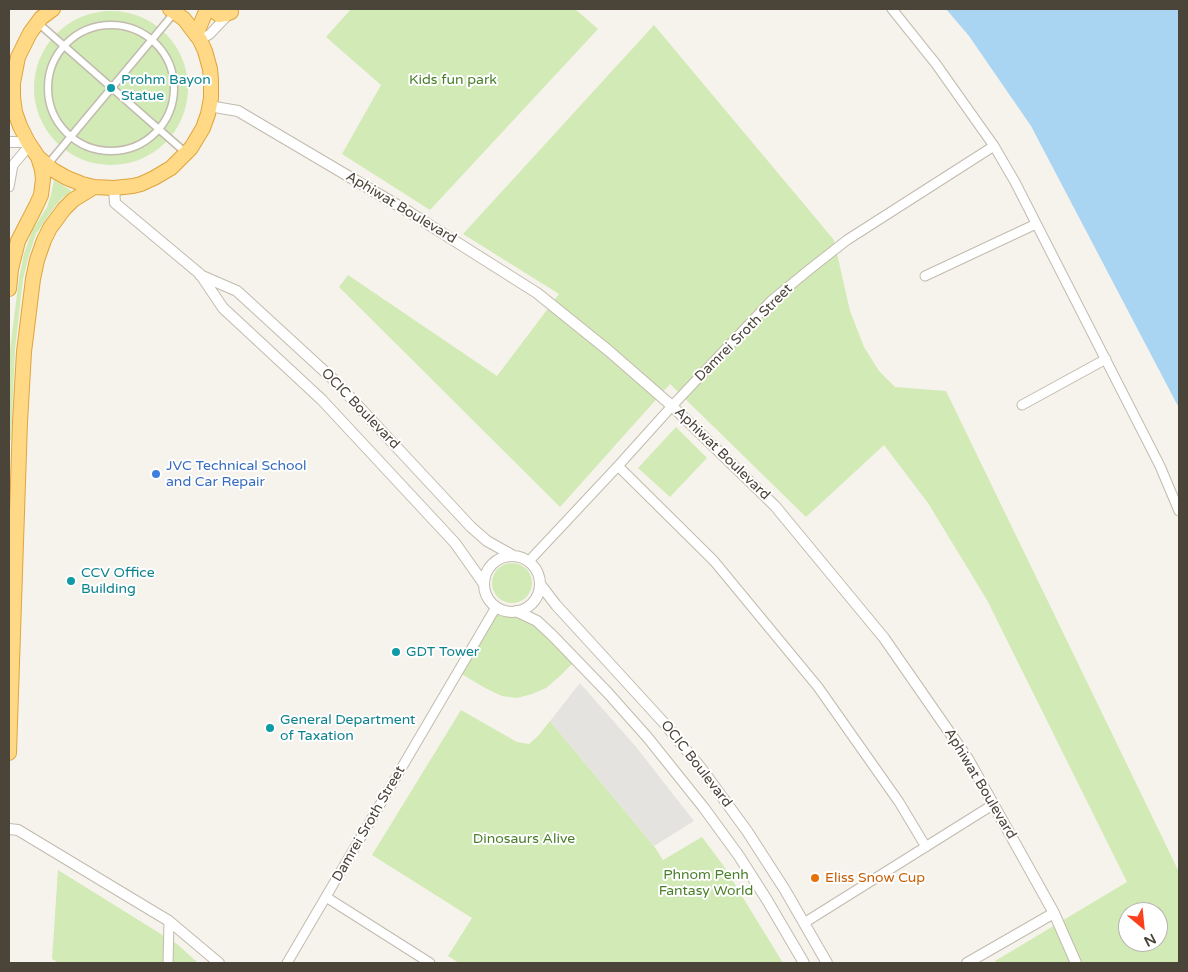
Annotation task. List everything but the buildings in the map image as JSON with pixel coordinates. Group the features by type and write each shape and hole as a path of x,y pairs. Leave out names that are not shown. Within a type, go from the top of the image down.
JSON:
{"highway":[{"path":"9,289 10,263 18,241 41,195 43,179 36,152 20,126 15,112 11,99 13,83 18,57 30,33 53,9"},
{"path":"198,37 207,9"},
{"path":"213,9 219,14 226,14 232,10"},
{"path":"36,152 67,178 94,187 114,188 132,186 154,178 171,168 186,154 196,142 203,128 210,106 210,69 205,51 198,37 184,19 173,10"},
{"path":"9,753 20,422 24,352 33,278 37,260 50,228 69,204 94,187"}],"street":[{"path":"892,9 936,64 994,146 1015,182 1160,466 1179,511"},
{"path":"9,187 13,165 36,152 71,137 152,40 173,10"},
{"path":"198,37 210,34 232,10"},
{"path":"38,23 186,154"},
{"path":"116,25 132,28 152,40 162,50 170,65 174,85 172,105 165,120 158,129 150,137 131,148 113,151 96,149 82,144 71,137 54,116 48,93 49,74 55,59 64,46 84,31 98,26 116,25"},
{"name":"Aphiwat Boulevard","path":"210,106 238,111 409,212 538,293 609,350 672,406 775,506 884,638 968,759 1054,913 1076,963"},
{"path":"9,142 36,152"},
{"name":"Damrei Sroth Street","path":"529,561 771,301 847,240 994,146"},
{"name":"OCIC Boulevard","path":"114,188 115,203 200,274 237,292 335,382 471,527 487,541 512,555"},
{"path":"925,276 1036,224"},
{"name":"OCIC Boulevard","path":"200,274 223,308 322,400 455,543 484,584"},
{"path":"1022,405 1106,359"},
{"path":"618,466 714,561 818,687 899,802 926,847"},
{"path":"512,555 529,561 539,576 540,584 538,594 533,602 526,608 516,611 506,611 496,607 485,593 484,584 486,573 492,564 501,558 512,555"},
{"name":"OCIC Boulevard","path":"540,584 556,605 664,723 701,768 747,831 785,890 827,963"},
{"name":"Damrei Sroth Street","path":"286,963 496,607"},
{"name":"OCIC Boulevard","path":"516,611 537,620 648,738 704,808 739,856 768,900 804,963"},
{"path":"804,923 994,804"},
{"path":"9,829 18,830 168,921 219,963"},
{"path":"326,897 430,963"},
{"path":"967,963 1054,913"},
{"path":"168,921 168,963"}],"green space":[{"name":"Kids fun park","path":"351,9 575,9 598,29 430,210 342,154 381,85 326,37"},
{"path":"111,11 126,12 140,17 154,24 165,34 175,45 182,59 187,73 187,103 182,117 175,131 165,142 154,152 140,159 126,164 111,165 96,164 82,159 68,152 57,142 47,131 40,117 35,103 34,88 35,73 40,59 47,45 57,34 68,24 82,17 96,12"},
{"path":"654,25 834,240 850,311 864,347 879,371 895,387 946,391 1179,872 1179,963 996,963 995,961 1127,882 987,600 928,503 884,445 806,517 670,384 560,507 339,287 348,275 497,376 559,294 463,234"},
{"path":"54,180 72,191 61,199 36,234 29,255 23,279 15,350 11,440 9,440 10,350 19,278 24,254 32,231 47,207"},
{"path":"676,427 707,458 670,497 638,468"},
{"path":"516,563 523,566 529,572 532,583 531,591 523,600 516,603 508,603 501,600 493,591 492,579 495,572 504,564"},
{"path":"496,607 506,611 516,611 537,621 576,660 546,688 517,698 502,696 458,672"},
{"name":"Dinosaurs Alive","path":"461,710 517,742 529,744 550,721 654,846 663,860 702,837 723,865 783,963 459,963 448,956 472,918 372,855"},
{"path":"58,870 177,944 198,963 59,963 52,959"}],"shaded area":[{"path":"580,683 637,748 694,821 654,846 550,721"}],"water":[{"path":"946,9 1179,9 1179,408 1031,126 969,36"}],"place":[{"name":"Prohm Bayon Statue","path":"111,88"},
{"name":"JVC Technical School and Car Repair","path":"156,474"},
{"name":"CCV Office Building","path":"71,581"},
{"name":"GDT Tower","path":"396,652"},
{"name":"General Department of Taxation","path":"270,728"},
{"name":"Eliss Snow Cup","path":"815,878"}],"park label":[{"name":"Phnom Penh Fantasy World","path":"706,884"}]}
